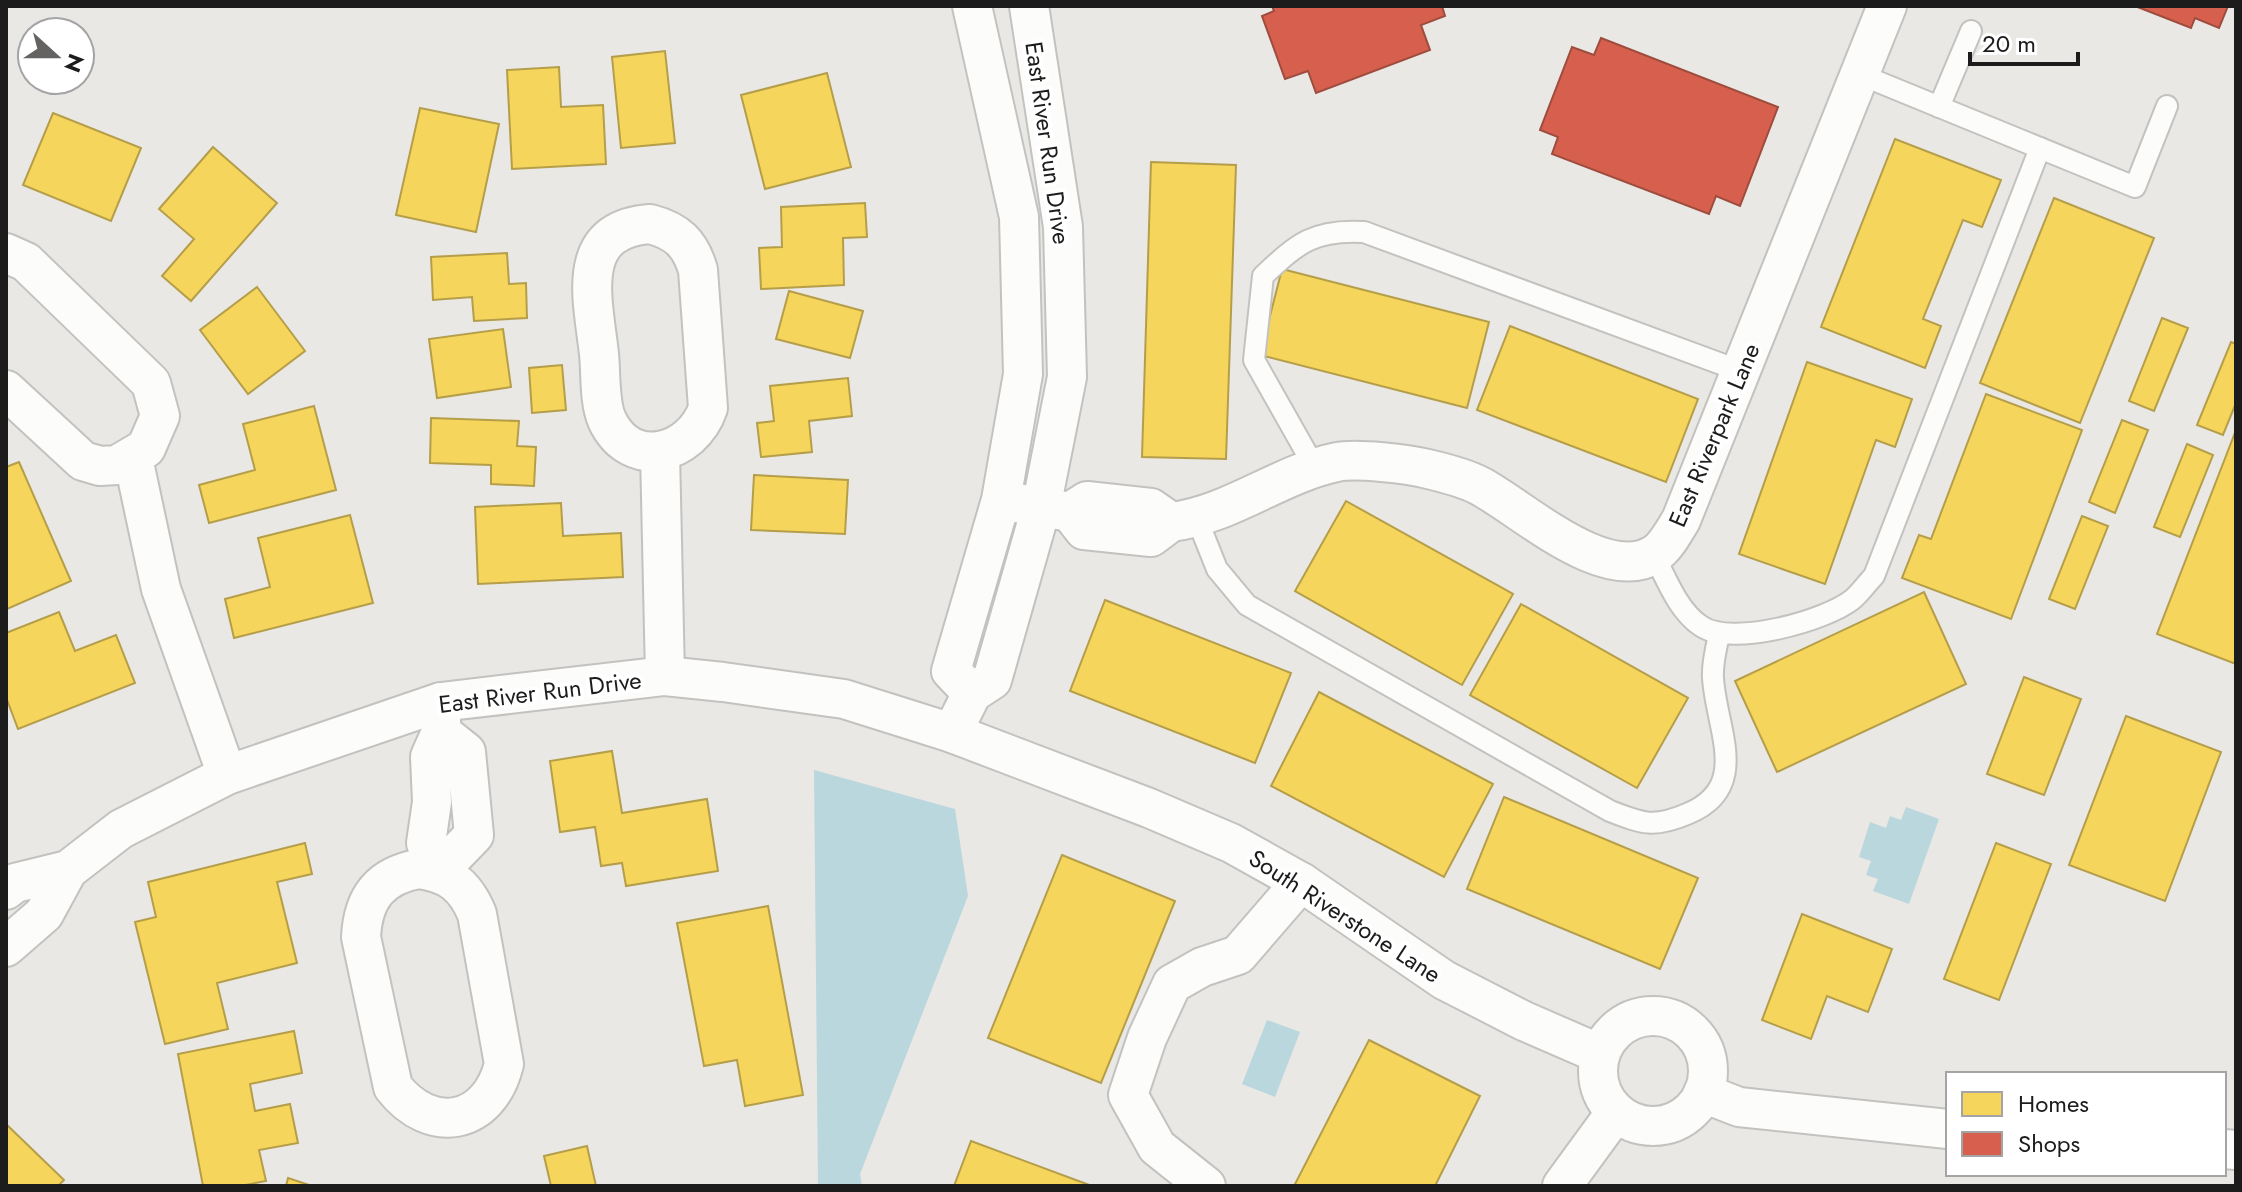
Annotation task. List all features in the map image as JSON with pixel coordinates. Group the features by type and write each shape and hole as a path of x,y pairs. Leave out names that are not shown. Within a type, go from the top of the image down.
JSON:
{"street":[{"name":"East River Run Drive","path":"972,6 1019,217 1023,374 1001,500 951,671 972,693"},
{"name":"East River Run Drive","path":"6,947 44,914 68,870 121,829 227,775 441,717 665,676 844,699 952,733 972,693 992,680 1056,510 1067,377 1064,242 1029,6"},
{"name":"East Riverpark Lane","path":"1001,500 1056,510 1084,530 1151,537 1184,520 1340,461 1425,468 1479,484 1569,544 1595,555 1631,561 1654,555 1681,520 1743,372 1887,6"},
{"path":"650,224 682,238 693,253 698,270 708,408 702,425 691,438 660,452 627,444 605,417 591,279 594,261 609,239 632,225 650,224"},
{"path":"6,253 26,262 151,383 160,416 146,448 117,465 100,466 83,461 6,390"},
{"path":"660,452 665,676"},
{"path":"133,458 161,589 227,775"},
{"path":"438,872 418,869 399,873 381,883 365,908 361,937 393,1087 404,1102 420,1113 438,1118 457,1117 475,1111 490,1099 500,1083 504,1064 477,914 469,896 456,881 438,872 426,843 432,802 430,757 441,717"},
{"name":"South Riverstone Lane","path":"952,733 1231,843 1301,882 1444,980 1524,1021 1600,1054"},
{"name":"East River Run Drive","path":"6,890 15,883 68,870"},
{"path":"1206,1186 1157,1147 1128,1095 1147,1038 1172,984 1202,967 1238,955 1301,882"},
{"path":"1661,1017 1677,1022 1693,1033 1703,1049 1708,1067 1703,1093 1685,1116 1669,1124 1650,1126 1632,1122 1616,1112 1599,1082 1600,1054 1613,1034 1627,1023 1661,1017"},
{"path":"1703,1093 1739,1107 1946,1129"},
{"path":"1562,1186 1616,1112"}],"lane":[{"path":"1939,107 1971,31"},
{"path":"1859,74 2135,187 2167,106"},
{"path":"1654,555 1678,600 1700,626 1719,635 1746,635 1826,614 1853,599 1874,576 2040,148"},
{"path":"1315,468 1254,360 1263,276 1298,244 1333,230 1364,232 1743,372"},
{"path":"1184,520 1217,569 1247,605 1610,811 1641,823 1662,825 1703,808 1724,779 1727,762 1712,676 1719,635"}],"water":[{"path":"814,770 955,809 968,896 860,1174 862,1186 818,1186"},
{"path":"1906,807 1939,819 1909,904 1873,891 1878,879 1866,875 1871,861 1859,857 1870,822 1886,828 1890,816 1901,820"},
{"path":"1267,1020 1300,1032 1275,1097 1242,1084"}],"building: Homes":[{"path":"665,51 675,143 621,148 612,57"},
{"path":"559,67 561,107 603,105 606,164 512,169 507,70"},
{"path":"827,73 851,167 765,189 741,95"},
{"path":"420,108 499,124 476,232 396,215"},
{"path":"53,113 141,148 111,221 23,185"},
{"path":"1895,139 2001,180 1982,227 1963,220 1923,319 1941,326 1925,368 1821,327"},
{"path":"213,147 277,203 191,301 162,276 194,239 159,209"},
{"path":"1151,162 1236,165 1226,459 1142,457"},
{"path":"2054,198 2154,238 2080,423 1980,383"},
{"path":"865,203 867,237 843,238 844,285 761,289 759,248 782,247 781,207"},
{"path":"507,253 509,284 526,283 527,318 474,321 472,297 433,300 431,257"},
{"path":"1282,269 1489,322 1467,408 1260,355"},
{"path":"257,287 305,351 248,394 200,330"},
{"path":"789,291 863,311 850,358 776,339"},
{"path":"2162,318 2188,328 2154,411 2129,401"},
{"path":"1510,326 1698,399 1666,482 1477,410"},
{"path":"503,329 511,387 437,398 429,339"},
{"path":"2231,342 2236,344 2236,403 2223,435 2197,425"},
{"path":"1807,362 1912,399 1895,447 1876,440 1825,584 1739,554"},
{"path":"562,365 566,410 532,413 529,368"},
{"path":"848,378 852,416 809,421 812,452 761,457 757,423 774,421 770,386"},
{"path":"1986,394 2082,430 2011,619 1902,578 1919,535 1931,539"},
{"path":"314,406 336,490 209,523 199,485 255,470 243,424"},
{"path":"431,418 519,421 517,446 536,447 534,486 491,484 491,465 430,463"},
{"path":"2122,420 2148,430 2115,513 2089,502"},
{"path":"2236,430 2236,664 2157,634"},
{"path":"2187,444 2213,455 2180,537 2154,527"},
{"path":"19,462 71,581 7,609 6,467"},
{"path":"754,475 848,480 845,534 751,530"},
{"path":"1346,501 1513,594 1462,685 1295,591"},
{"path":"561,503 563,536 621,533 623,577 478,584 475,507"},
{"path":"350,515 373,603 234,638 225,599 270,587 258,538"},
{"path":"2082,516 2108,526 2075,609 2049,599"},
{"path":"1924,592 1966,684 1777,772 1735,681"},
{"path":"1105,600 1291,673 1255,763 1070,691"},
{"path":"1521,604 1688,698 1637,788 1470,695"},
{"path":"59,612 75,651 116,635 135,683 18,729 6,697 6,633"},
{"path":"2024,677 2081,699 2044,795 1987,774"},
{"path":"1319,692 1493,784 1444,877 1271,786"},
{"path":"2126,716 2221,752 2165,901 2069,865"},
{"path":"612,751 622,813 707,799 718,871 626,886 622,863 601,866 595,827 560,832 550,761"},
{"path":"1504,797 1698,878 1660,969 1467,889"},
{"path":"305,843 312,874 277,882 297,963 217,983 228,1029 165,1044 135,922 156,917 148,882"},
{"path":"1996,843 2051,864 1999,1000 1944,979"},
{"path":"1062,855 1175,901 1101,1083 988,1038"},
{"path":"768,906 803,1095 745,1106 737,1060 704,1066 677,923"},
{"path":"1802,914 1892,949 1868,1012 1827,996 1811,1039 1762,1020"},
{"path":"294,1031 302,1073 250,1084 255,1111 290,1104 298,1143 259,1150 266,1181 240,1186 203,1186 178,1054"},
{"path":"1369,1040 1480,1096 1435,1186 1294,1186"},
{"path":"6,1124 64,1180 58,1186 6,1186"},
{"path":"971,1141 1092,1186 954,1186"},
{"path":"587,1146 596,1186 551,1186 544,1156"},
{"path":"288,1178 312,1186 286,1186"}],"building: Shops":[{"path":"1272,6 1442,6 1445,16 1421,25 1430,50 1316,93 1308,71 1285,79 1262,16 1274,11"},
{"path":"2135,6 2228,6 2219,28 2195,18 2191,28"},
{"path":"1601,38 1778,107 1740,206 1716,196 1709,214 1552,154 1558,137 1540,130 1572,47 1594,55"}]}
